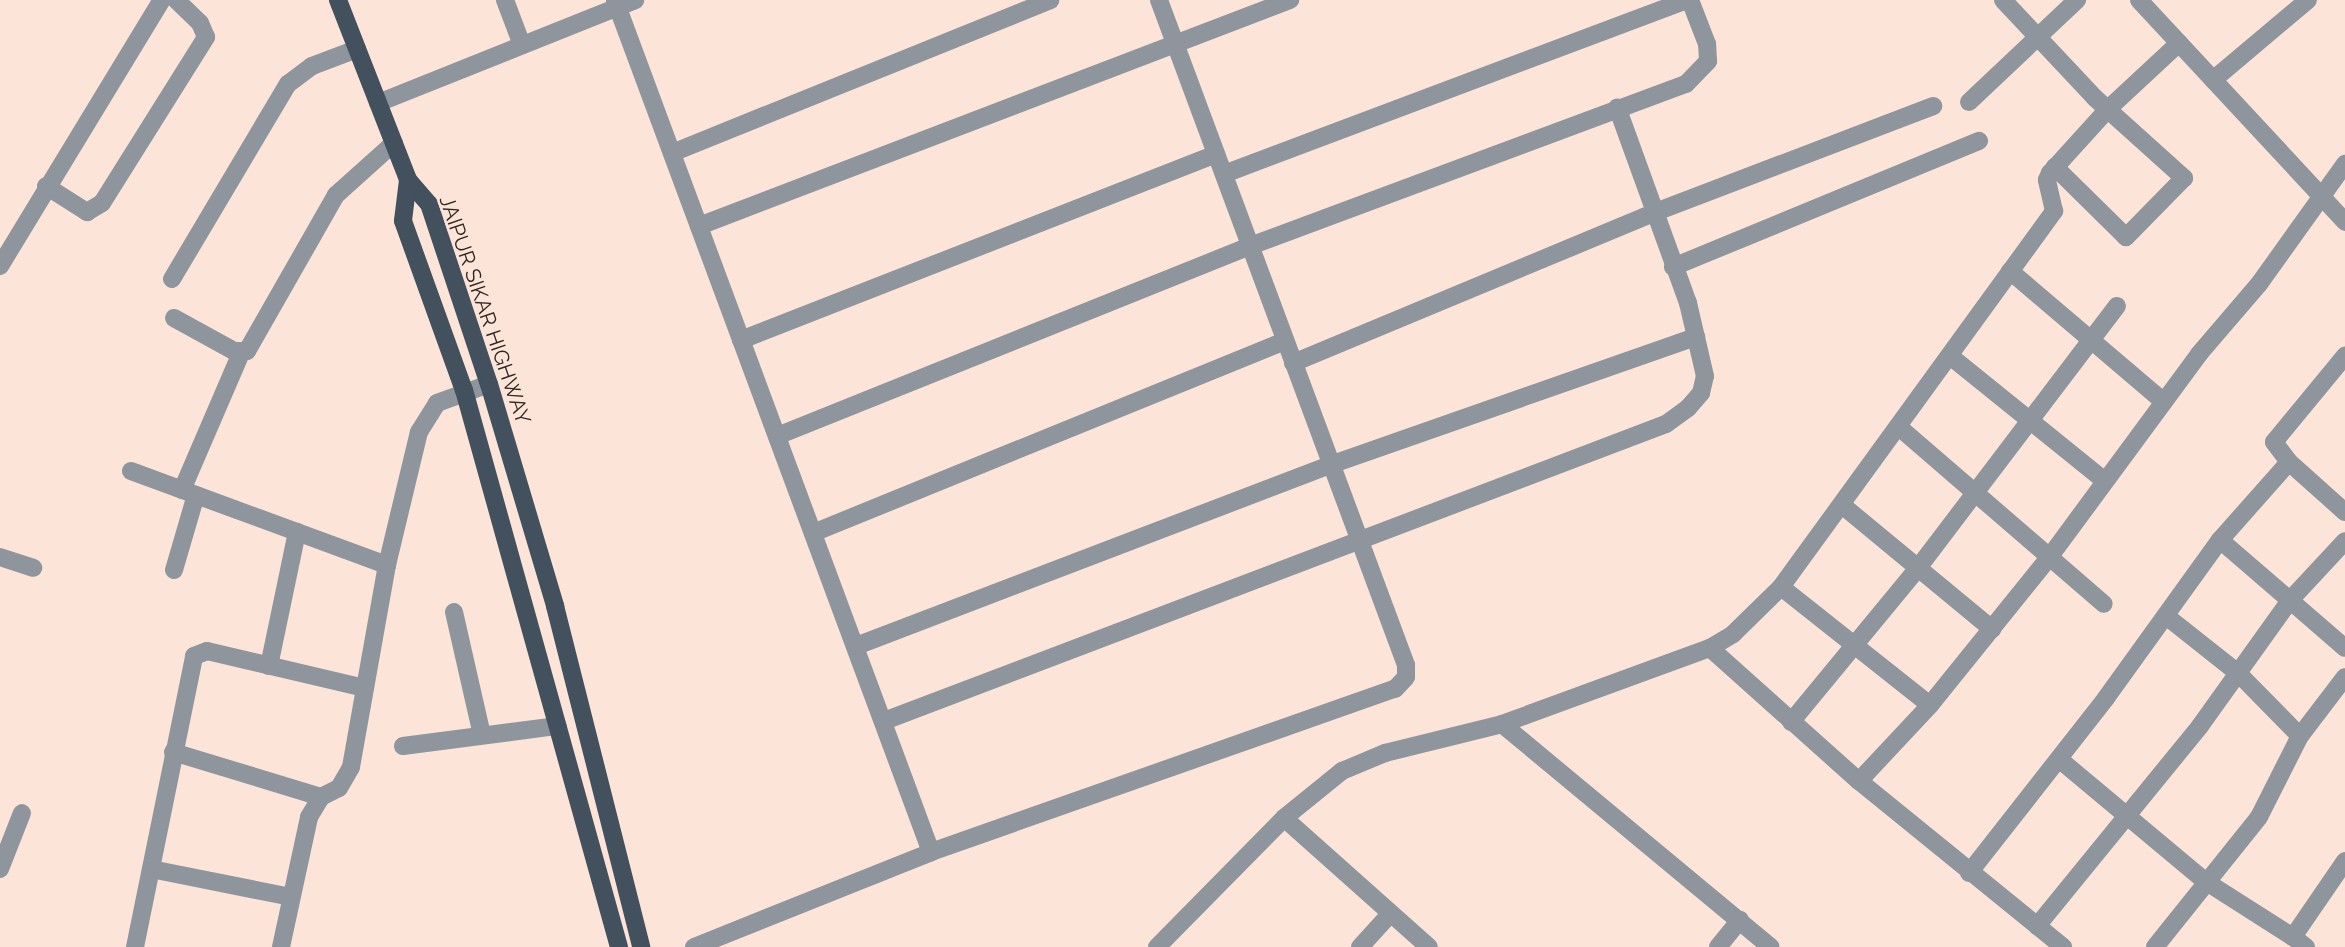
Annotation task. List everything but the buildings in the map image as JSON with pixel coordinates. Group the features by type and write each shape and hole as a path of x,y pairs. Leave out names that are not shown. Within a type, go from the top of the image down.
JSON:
{"main road":[{"path":"338,0 408,180"},
{"name":"JAIPUR SIKAR HIGHWAY","path":"408,180 429,204 489,384 555,606 641,947"},
{"name":"JAIPUR SIKAR HIGHWAY","path":"408,180 402,221 464,390 619,947"}],"street":[{"path":"0,266 46,186 162,0"},
{"path":"46,186 88,212 102,204 206,37 200,23 176,0"},
{"path":"505,0 522,45"},
{"path":"378,103 522,45 616,3 635,0"},
{"path":"672,153 1049,0"},
{"path":"694,947 931,852 1395,688 1406,677 1406,665 1159,0"},
{"path":"699,226 1290,0"},
{"path":"777,436 1250,246 1617,107 1686,84 1701,73 1708,61 1707,44 1688,0 1224,174"},
{"path":"2003,0 2036,38 2108,109 2184,178 2126,237 2055,167"},
{"path":"1969,102 2077,0"},
{"path":"2213,80 2308,0"},
{"path":"616,3 931,852"},
{"path":"2147,3 2179,43 2345,222"},
{"path":"1157,947 1284,818 1342,771 1385,753 1502,724 1710,648 1733,634 1781,587 1900,428 2054,211 2047,180 2055,167 2108,109 2179,43"},
{"path":"172,279 288,84 312,66 357,49"},
{"path":"1293,363 1653,213 1933,106"},
{"path":"884,721 1666,424 1701,393 1705,376 1696,337 1617,107"},
{"path":"1673,267 1979,141"},
{"path":"174,570 189,493 242,353 253,346 336,195 394,143"},
{"path":"741,340 1216,154"},
{"path":"1859,781 1930,705 2051,555 2164,402 2259,284 2345,164"},
{"path":"2010,271 2164,402"},
{"path":"1791,722 1918,568 2117,306"},
{"path":"174,318 242,353"},
{"path":"856,646 1330,465 1696,337"},
{"path":"813,533 1285,341"},
{"path":"1950,356 2105,481"},
{"path":"2345,356 2274,442 2290,462 2345,512"},
{"path":"281,947 309,817 321,797 339,788 351,767 387,565 418,432 437,403 464,390 489,384"},
{"path":"1900,428 2051,555 2104,604"},
{"path":"1969,873 2059,759 2220,540 2290,462"},
{"path":"131,471 387,565"},
{"path":"1842,505 1992,629"},
{"path":"270,666 297,532"},
{"path":"2220,540 2345,648"},
{"path":"2037,926 2238,673 2291,599 2345,541"},
{"path":"0,557 33,568"},
{"path":"1781,587 1930,705"},
{"path":"454,612 482,735"},
{"path":"2166,616 2238,673 2300,736"},
{"path":"1710,648 1859,781 2063,947"},
{"path":"135,947 194,656 206,651 365,688"},
{"path":"2155,947 2205,881 2259,817 2300,736 2345,677"},
{"path":"1502,724 1771,947"},
{"path":"403,746 558,726"},
{"path":"173,752 321,797"},
{"path":"2059,759 2205,881 2299,942 2345,862"},
{"path":"0,869 22,813"},
{"path":"1284,818 1429,947"},
{"path":"151,869 292,897"},
{"path":"1360,947 1390,914"},
{"path":"1718,947 1740,920"}]}
